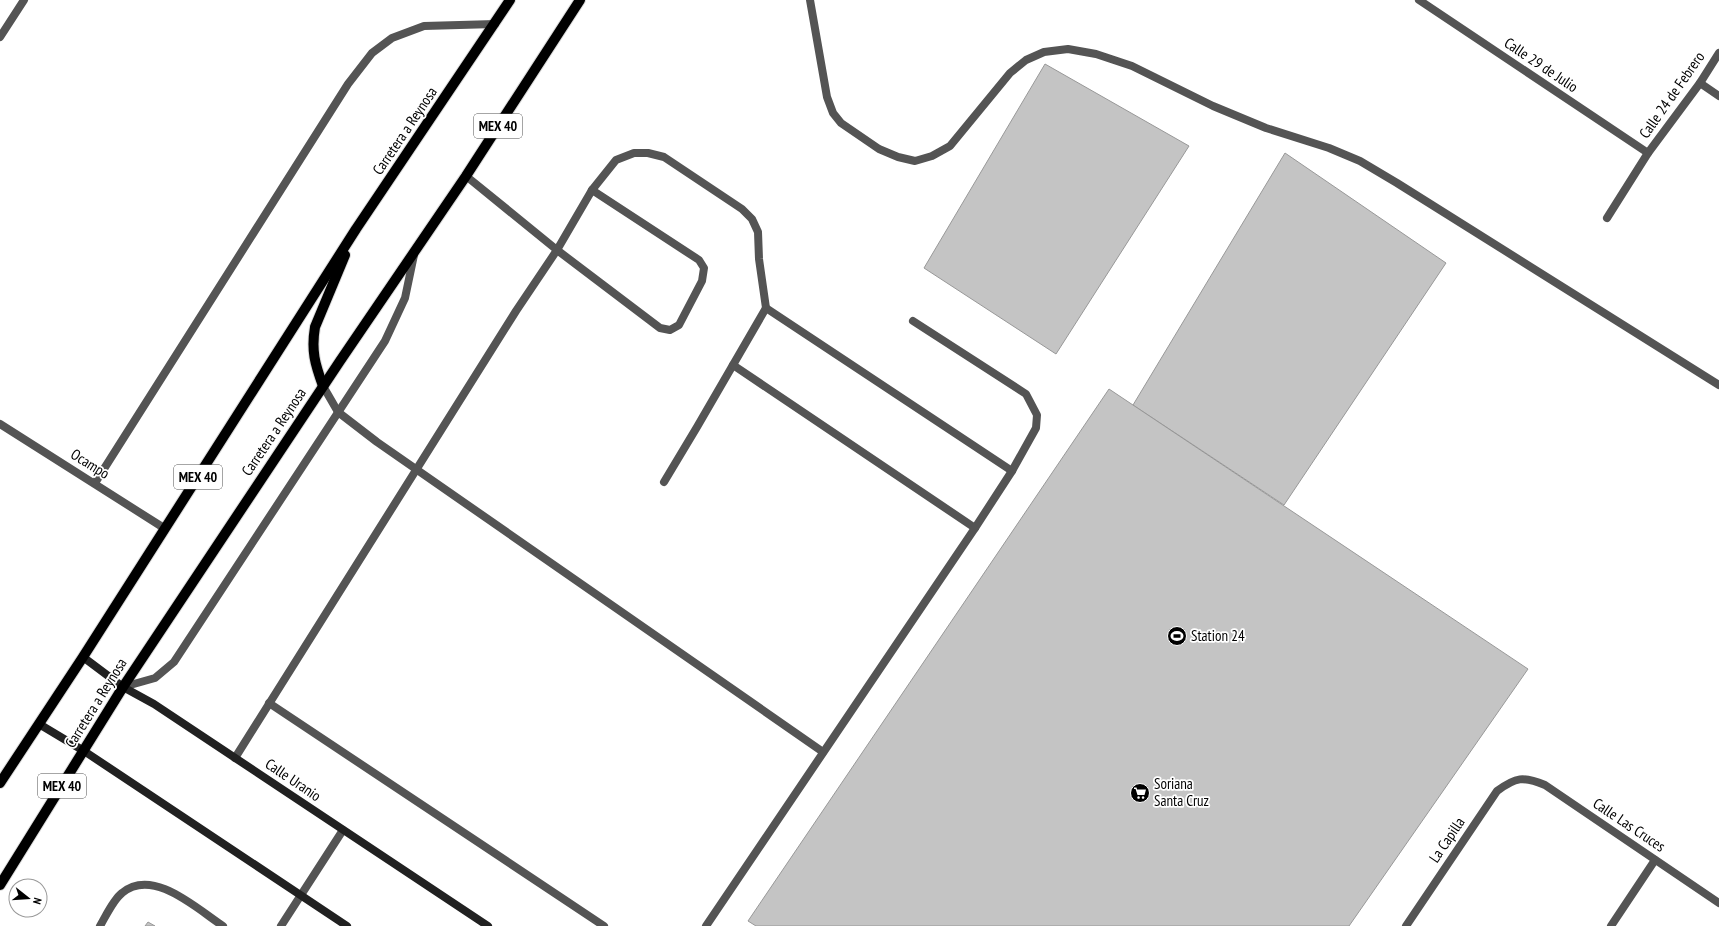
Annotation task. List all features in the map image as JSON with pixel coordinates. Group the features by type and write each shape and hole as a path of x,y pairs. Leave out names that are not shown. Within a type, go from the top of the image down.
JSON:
{"main road":[{"name":"Carretera a Reynosa","path":"0,783 83,657 164,528 356,230 510,0"},
{"name":"Carretera a Reynosa","path":"0,885 123,687 323,386 466,176 580,0"},
{"path":"323,386 312,351 315,327 356,230"},
{"path":"0,878 10,868"}],"street":[{"path":"0,37 24,0"},
{"path":"810,0 827,97 833,113 841,123 879,149 898,158 915,161 932,156 950,146 1010,73 1026,60 1044,52 1068,49 1096,54 1132,66 1213,106 1266,128 1300,137 1360,161 1397,182 1719,385"},
{"name":"Calle 29 de Julio","path":"1419,0 1648,153"},
{"path":"95,483 348,84 372,53 392,38 424,26 495,24"},
{"name":"Calle 24 de Febrero","path":"1607,218 1648,153 1700,83 1719,53"},
{"path":"1700,83 1719,96"},
{"path":"235,758 557,250 592,190 616,160 634,153 648,153 664,158 742,209 752,219 758,232 759,259 766,308 698,428 664,482"},
{"path":"466,176 557,250 660,328 670,330 679,325 702,281 704,268 699,260 592,190"},
{"path":"123,687 155,678 174,662 385,341 405,298 414,251"},
{"path":"766,308 1012,470"},
{"path":"706,926 974,528 1012,470 1036,428 1037,414 1032,402 1026,394 913,321"},
{"path":"733,365 974,528"},
{"path":"323,386 338,412 377,442 418,469 823,752"},
{"name":"Ocampo","path":"0,424 164,528"},
{"name":"Calle Uranio","path":"83,657 123,687 154,704 488,926"},
{"path":"269,703 604,926"},
{"path":"39,724 84,752 346,926"},
{"name":"Calle Las Cruces","path":"1519,778 1545,785 1719,903"},
{"name":"La Capilla","path":"1406,926 1497,791 1507,783 1519,778"},
{"path":"281,926 343,830"},
{"path":"1611,926 1655,860"},
{"path":"100,926 121,893 133,886 145,883 157,885 170,891 223,926"}],"building":[{"path":"1045,64 1189,146 1056,354 924,268"},
{"path":"1285,153 1446,263 1284,505 1133,405"},
{"path":"1109,389 1528,669 1349,926 756,926 748,921"},
{"path":"148,922 155,926 145,926"}],"place":[{"name":"Station 24","path":"1177,636"},
{"name":"Soriana Santa Cruz","path":"1140,793"}]}
